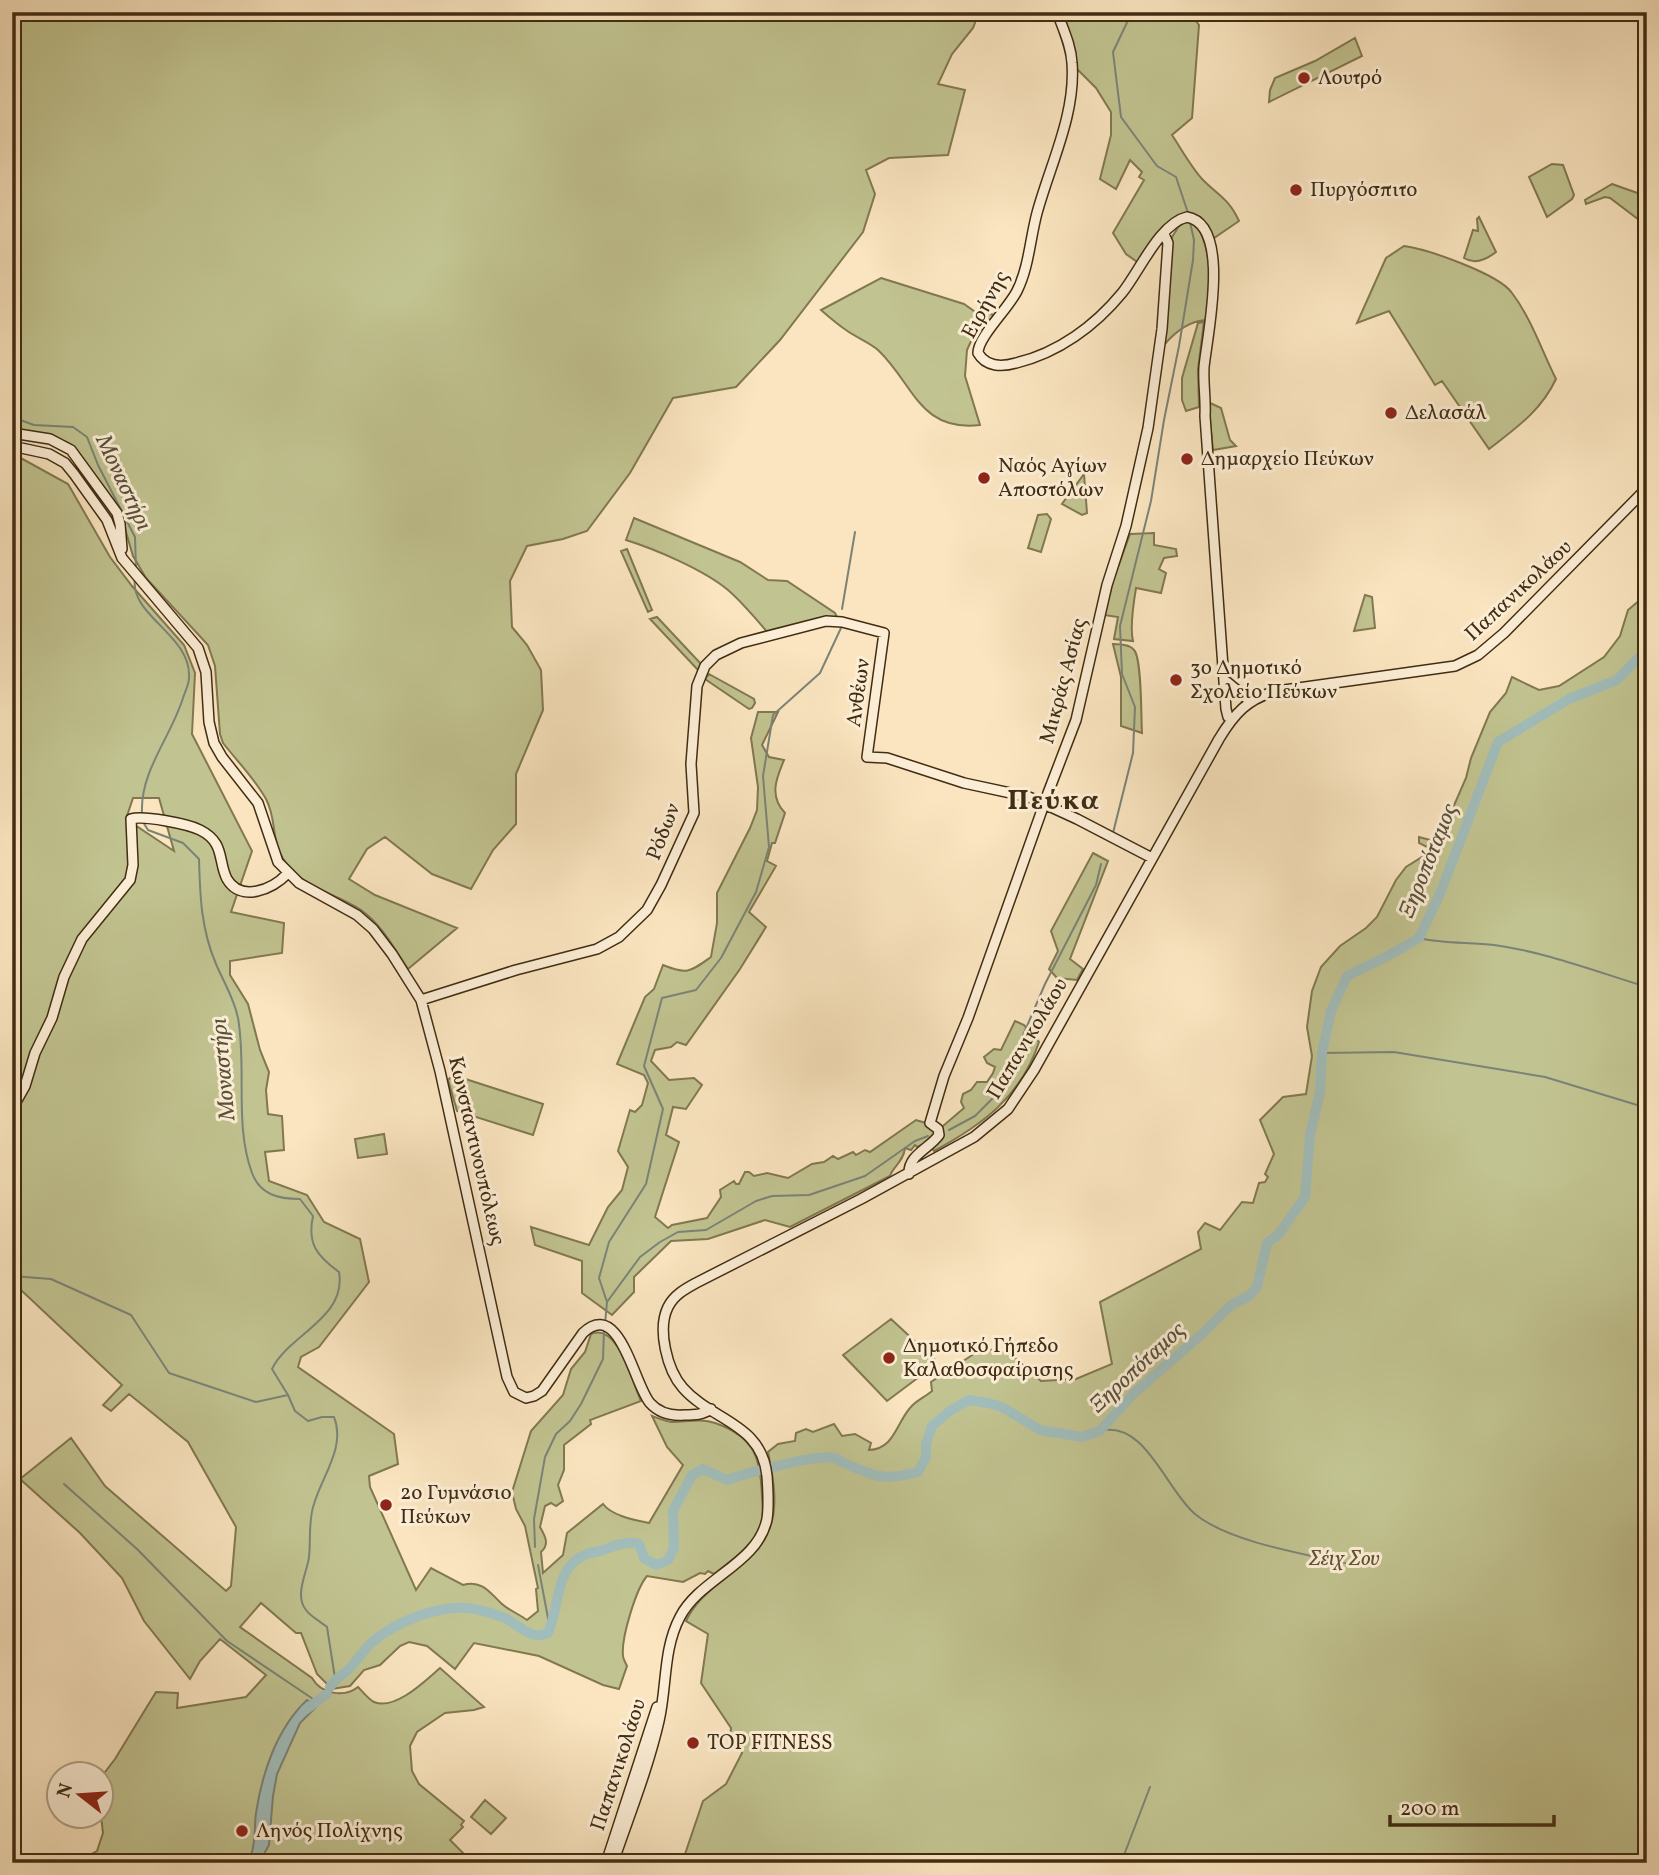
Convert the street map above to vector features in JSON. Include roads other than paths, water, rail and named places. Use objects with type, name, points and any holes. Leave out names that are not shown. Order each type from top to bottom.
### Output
[{"type":"street","name":"Ειρήνης","points":[[1057,12],[1072,60],[1068,113],[1038,209],[1021,283],[1007,308],[980,341],[978,349],[980,357],[991,364],[1012,365],[1050,352],[1082,332],[1120,295],[1164,234],[1179,220],[1190,218],[1202,225],[1208,236],[1213,272],[1212,311],[1204,372],[1205,410],[1225,707],[1228,717],[1232,718]]},
{"type":"street","name":"Μικράς Ασίας","points":[[916,1167],[920,1152],[939,1135],[938,1129],[930,1123],[944,1076],[1076,720],[1104,598],[1126,526],[1148,428],[1163,318],[1168,245],[1164,234]]},
{"type":"street","name":"Ειρήνης","points":[[1205,410],[1232,718]]},
{"type":"street","points":[[12,433],[50,439],[65,446],[76,456],[117,513],[122,548],[129,567]]},
{"type":"street","points":[[12,446],[49,454],[70,468],[107,520],[116,546],[129,567]]},
{"type":"street","name":"Παπανικολάου","points":[[614,1863],[657,1731],[671,1639],[684,1610],[702,1589],[744,1555],[761,1535],[767,1517],[767,1488],[760,1449],[750,1437],[683,1388],[670,1366],[664,1322],[667,1308],[673,1299],[696,1283],[979,1134],[1013,1104],[1232,718],[1251,701],[1281,690],[1426,672],[1469,661],[1489,647],[1512,625],[1647,488]]},
{"type":"street","name":"Κωνσταντινουπόλεως","points":[[129,567],[198,648],[206,672],[211,736],[217,750],[258,803],[273,854],[287,873],[369,924],[386,945],[421,1000],[440,1071],[507,1377],[514,1392],[527,1398],[539,1393],[583,1333],[591,1326],[605,1326],[620,1340],[644,1394],[654,1407],[662,1412],[678,1415],[705,1413],[710,1409]]},
{"type":"street","name":"Ρόδων","points":[[421,1000],[527,967],[602,948],[622,934],[647,910],[694,813],[691,764],[697,686],[705,666],[716,655],[741,643],[828,621],[842,622],[884,634]]},
{"type":"street","name":"Ανθέων","points":[[884,634],[867,757],[887,758],[969,784],[1003,790],[1044,803]]},
{"type":"street","points":[[1227,682],[1251,701]]},
{"type":"street","points":[[1044,803],[1152,858]]},
{"type":"street","points":[[12,1109],[25,1086],[35,1053],[50,1023],[60,986],[82,939],[130,880],[134,858],[131,819],[197,828],[209,835],[220,852],[226,878],[232,886],[241,890],[261,891],[272,886],[287,873]]},
{"type":"street","name":"Παπανικολάου","points":[[606,1863],[642,1758],[664,1678]]},
{"type":"water","points":[[307,1700],[317,1706],[300,1723],[277,1774],[269,1845],[259,1863],[238,1863],[251,1855],[253,1850],[256,1813],[272,1752],[287,1724]]},
{"type":"waterway","points":[[1132,12],[1113,52],[1121,117],[1157,166],[1176,177],[1188,213]]},
{"type":"waterway","points":[[1113,833],[1133,753],[1135,707],[1122,674],[1120,626],[1151,501],[1179,346],[1193,260],[1194,240],[1190,222]]},
{"type":"waterway","name":"Μοναστήρι","points":[[12,417],[34,425],[73,427],[87,437],[98,465],[135,537],[136,569]]},
{"type":"waterway","points":[[842,609],[855,532]]},
{"type":"waterway","name":"Μοναστήρι","points":[[135,578],[141,604],[181,650],[187,663],[189,678],[178,712],[151,768],[142,813]]},
{"type":"waterway","points":[[607,1302],[599,1278],[609,1242],[646,1184],[663,1109],[644,1066],[662,998],[696,990],[721,958],[756,892],[769,847],[763,776],[773,715],[820,673],[841,628]]},
{"type":"waterway","name":"Ξηροπόταμος","points":[[330,1687],[370,1644],[381,1636],[407,1621],[437,1611],[452,1608],[479,1610],[505,1618],[530,1634],[548,1633],[563,1577],[576,1560],[589,1553],[629,1543],[639,1544],[644,1558],[656,1565],[668,1560],[674,1548],[673,1511],[692,1475],[703,1469],[727,1480],[781,1465],[826,1457],[880,1476],[918,1472],[926,1457],[926,1444],[932,1426],[951,1410],[969,1400],[1002,1407],[1040,1430],[1082,1437],[1100,1431],[1132,1395],[1230,1306],[1250,1295],[1257,1287],[1267,1243],[1278,1235],[1305,1197],[1310,1135],[1320,1092],[1322,1053],[1331,1011],[1347,976],[1419,938],[1439,896],[1498,742],[1569,699],[1617,680],[1647,649]]},
{"type":"waterway","name":"Μοναστήρι","points":[[143,822],[148,830],[183,843],[199,859],[207,938],[238,1018],[243,1135],[255,1180],[271,1194],[300,1199],[313,1216],[311,1234],[316,1248],[339,1272],[339,1288],[326,1314],[290,1346],[272,1369],[295,1411],[308,1421],[334,1417],[337,1428],[332,1461],[312,1510],[309,1557],[301,1591],[306,1610],[327,1627],[335,1678]]},
{"type":"waterway","points":[[949,1130],[975,1116],[1005,1083],[1022,1053],[1021,1040],[1045,984],[1096,885],[1101,864]]},
{"type":"waterway","points":[[1419,938],[1513,948],[1552,957],[1647,987]]},
{"type":"waterway","points":[[1322,1053],[1394,1052],[1545,1077],[1647,1108]]},
{"type":"waterway","points":[[605,1324],[607,1302],[640,1257],[660,1242],[678,1232],[706,1230],[756,1201],[772,1196],[809,1195],[865,1176],[915,1141],[928,1136]]},
{"type":"waterway","points":[[12,1276],[51,1279],[131,1315],[169,1373],[256,1402],[288,1395]]},
{"type":"waterway","points":[[535,1547],[534,1519],[545,1457],[556,1434],[570,1421],[581,1404],[603,1359],[604,1330]]},
{"type":"waterway","points":[[1100,1431],[1116,1430],[1130,1436],[1142,1446],[1184,1503],[1210,1524],[1271,1547],[1354,1565]]},
{"type":"waterway","points":[[64,1484],[137,1549],[227,1641],[316,1701]]},
{"type":"waterway","points":[[538,1565],[548,1618],[548,1633]]},
{"type":"waterway","name":"Ξηροπόταμος","points":[[305,1710],[327,1694]]},
{"type":"waterway","points":[[1121,1863],[1150,1787]]},
{"type":"place","name":"Λουτρό","points":[[1304,78]]},
{"type":"place","name":"Πυργόσπιτο","points":[[1296,190]]},
{"type":"place","name":"Δελασάλ","points":[[1391,413]]},
{"type":"place","name":"Δημαρχείο Πεύκων","points":[[1187,459]]},
{"type":"place","name":"Ναός Αγίων Αποστόλων","points":[[984,478]]},
{"type":"place","name":"3ο Δημοτικό Σχολείο Πεύκων","points":[[1176,680]]},
{"type":"place","name":"Δημοτικό Γήπεδο Καλαθοσφαίρισης","points":[[889,1358]]},
{"type":"place","name":"2ο Γυμνάσιο Πεύκων","points":[[386,1505]]},
{"type":"place","name":"TOP FITNESS","points":[[693,1743]]},
{"type":"place","name":"Ληνός Πολίχνης","points":[[242,1831]]},
{"type":"district","name":"Πεύκα","points":[[1054,801]]},
{"type":"park label","name":"Σέιχ Σου","points":[[1344,1559]]}]
